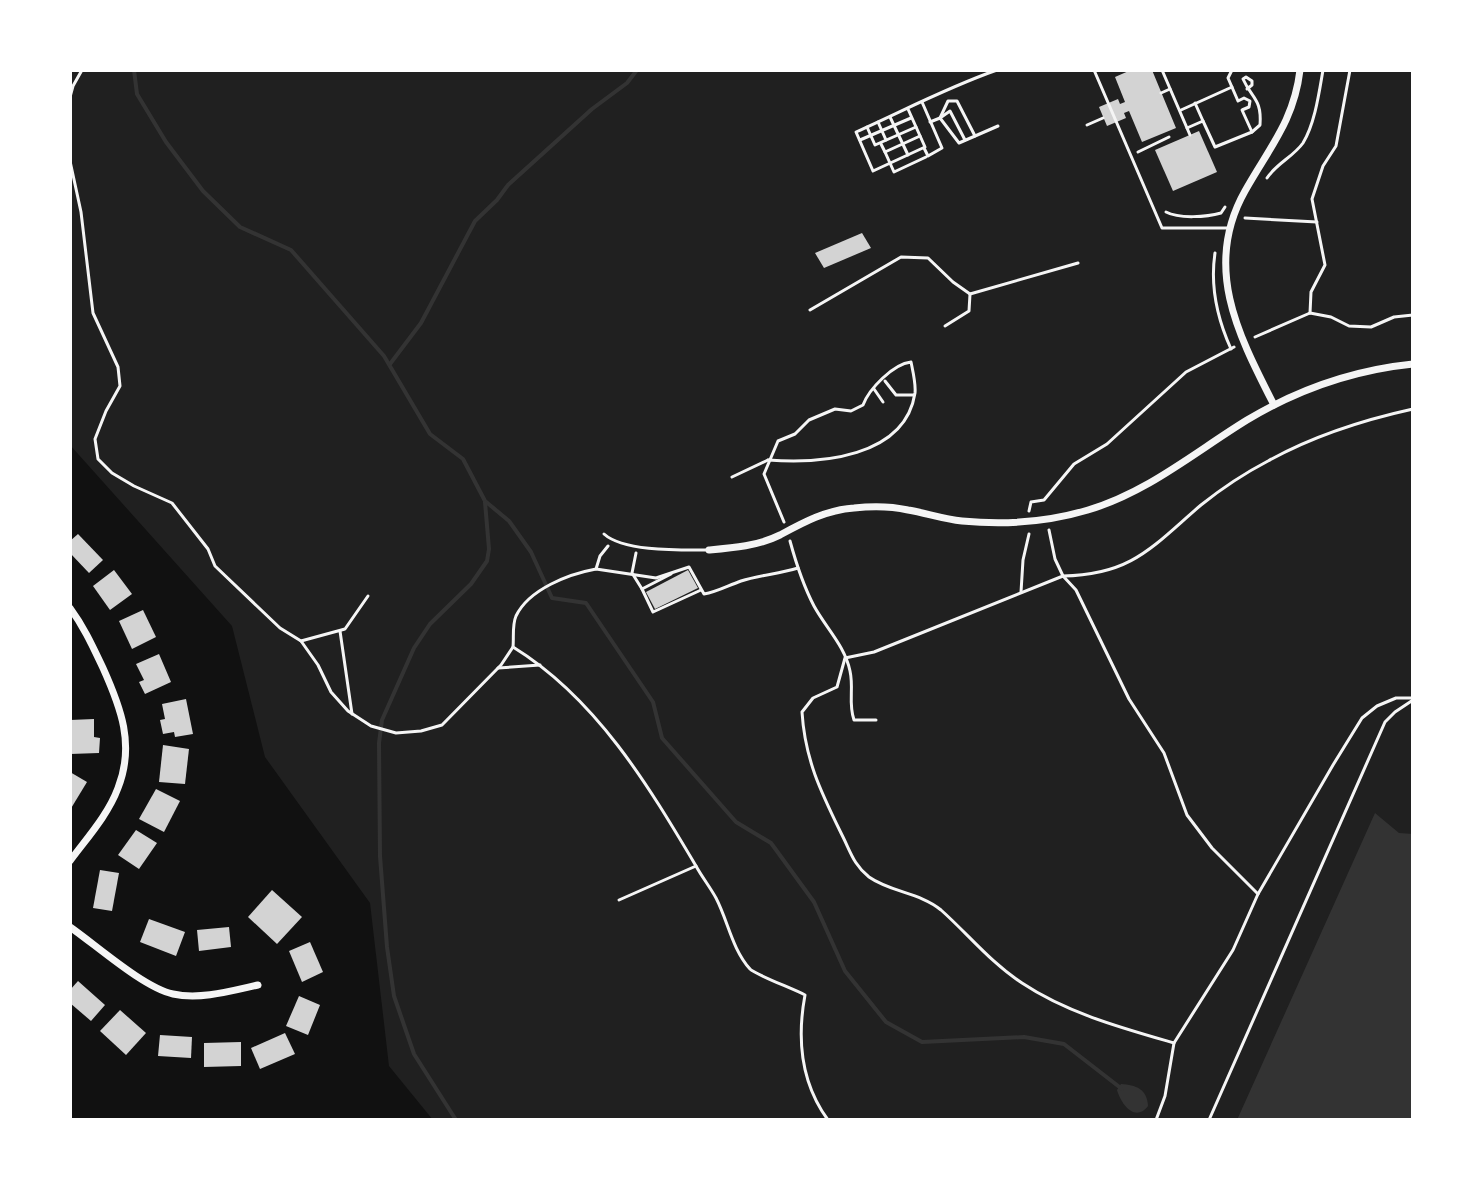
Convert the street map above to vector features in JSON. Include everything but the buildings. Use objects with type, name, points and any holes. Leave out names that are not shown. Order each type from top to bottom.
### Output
[{"type":"street","points":[[1274,405],[1243,343],[1231,310],[1225,270],[1229,228],[1244,192],[1281,135],[1297,97],[1300,70]]},
{"type":"street","points":[[709,550],[743,547],[780,535],[814,516],[849,508],[877,506],[963,521],[1030,521],[1088,510],[1117,500],[1158,478],[1274,405],[1343,378],[1413,364]]},
{"type":"street","points":[[70,608],[86,633],[114,692],[127,745],[117,790],[108,808],[70,861]]},
{"type":"street","points":[[70,927],[152,986],[171,994],[192,996],[258,985]]},
{"type":"lane","points":[[1094,70],[1162,228],[1229,228]]},
{"type":"lane","points":[[810,310],[901,257],[928,258],[970,294]]},
{"type":"lane","points":[[970,294],[1078,263]]},
{"type":"lane","points":[[945,326],[969,311],[970,294]]},
{"type":"lane","points":[[604,534],[612,541],[638,546],[709,550]]},
{"type":"path","points":[[70,97],[82,70]]},
{"type":"path","points":[[924,148],[873,171],[856,132],[952,85],[997,70]]},
{"type":"path","points":[[1162,70],[1190,135]]},
{"type":"path","points":[[1232,70],[1228,78],[1252,132]]},
{"type":"path","points":[[1265,180],[1276,165],[1291,156],[1304,142],[1323,70]]},
{"type":"path","points":[[1310,313],[1311,292],[1325,265],[1312,199],[1323,166],[1336,146],[1350,70]]},
{"type":"path","points":[[1180,110],[1232,87]]},
{"type":"path","points":[[1161,93],[1170,89]]},
{"type":"path","points":[[1195,103],[1215,147],[1252,132],[1260,125],[1258,100],[1247,89]]},
{"type":"path","points":[[1238,101],[1244,98],[1250,101],[1249,107],[1242,110]]},
{"type":"path","points":[[940,118],[948,101],[953,100],[975,136]]},
{"type":"path","points":[[881,142],[894,172],[942,148],[922,102]]},
{"type":"path","points":[[908,109],[928,156]]},
{"type":"path","points":[[930,122],[953,117],[962,111]]},
{"type":"path","points":[[947,126],[962,111]]},
{"type":"path","points":[[895,114],[904,132]]},
{"type":"path","points":[[890,117],[908,155]]},
{"type":"path","points":[[953,117],[965,140]]},
{"type":"path","points":[[860,140],[912,118]]},
{"type":"path","points":[[940,118],[959,143],[998,126]]},
{"type":"path","points":[[1087,125],[1103,118]]},
{"type":"path","points":[[1187,128],[1203,121]]},
{"type":"path","points":[[878,122],[886,140]]},
{"type":"path","points":[[960,130],[970,125]]},
{"type":"path","points":[[867,127],[875,145]]},
{"type":"path","points":[[864,150],[916,127]]},
{"type":"path","points":[[885,152],[920,136]]},
{"type":"path","points":[[1138,152],[1169,137]]},
{"type":"path","points":[[70,161],[81,212],[93,313],[118,367],[120,386],[95,439],[98,459],[112,473],[172,503],[208,549],[215,566],[280,628],[301,641],[318,665],[331,692],[352,714],[371,726],[396,733],[442,725],[498,668],[513,647],[514,619],[524,603],[580,572],[596,569],[656,578],[689,567],[704,594],[717,592],[743,580],[774,576],[798,568]]},
{"type":"path","points":[[1160,203],[1165,212],[1172,215],[1214,215],[1221,213],[1225,207]]},
{"type":"path","points":[[1249,207],[1241,220],[1317,222]]},
{"type":"path","points":[[1030,521],[1031,502],[1044,500],[1074,464],[1107,444],[1186,372],[1310,313],[1331,317],[1349,326],[1371,327],[1394,317],[1413,315]]},
{"type":"path","points":[[732,477],[768,460],[802,462],[829,459],[883,442],[904,419],[914,395],[911,362],[899,366],[867,394],[863,405],[851,411],[835,409],[809,420],[795,434],[778,441],[768,460],[764,474],[815,608],[834,633],[850,671],[852,690],[849,706],[854,720],[876,720]]},
{"type":"path","points":[[884,380],[896,395],[914,395]]},
{"type":"path","points":[[874,389],[883,402]]},
{"type":"path","points":[[845,658],[874,652],[1063,576],[1091,575],[1145,554],[1202,505],[1268,460],[1334,431],[1413,409]]},
{"type":"path","points":[[1021,592],[1029,534],[1050,530],[1055,559],[1063,576],[1076,590],[1129,699],[1164,753],[1187,815],[1212,848],[1258,894]]},
{"type":"path","points":[[596,569],[600,556],[612,541]]},
{"type":"path","points":[[638,546],[632,573],[653,612],[701,590]]},
{"type":"path","points":[[642,589],[684,567]]},
{"type":"path","points":[[301,641],[345,629],[368,596]]},
{"type":"path","points":[[340,631],[352,714]]},
{"type":"path","points":[[513,647],[540,665],[578,700],[620,748],[675,827],[715,896],[732,940],[752,971],[805,995],[799,1025],[803,1060],[818,1107],[828,1120]]},
{"type":"path","points":[[845,658],[837,687],[813,698],[802,712],[804,737],[815,778],[853,862],[872,879],[939,908],[963,934],[1020,983],[1094,1018],[1174,1043]]},
{"type":"path","points":[[498,668],[540,665]]},
{"type":"path","points":[[1156,1120],[1165,1096],[1174,1043],[1233,950],[1258,894],[1362,718],[1377,706],[1396,698],[1413,699]]},
{"type":"path","points":[[1209,1120],[1385,722],[1413,699]]},
{"type":"path","points":[[619,900],[696,866]]},
{"type":"shaded area","points":[[70,70],[1413,70],[1413,1120],[433,1120],[389,1066],[370,903],[265,757],[232,626],[70,445]]},
{"type":"shaded area","points":[[1375,813],[1399,833],[1413,834],[1413,1120],[1237,1120]]},
{"type":"shaded area","points":[[1121,1084],[1140,1089],[1148,1106],[1143,1111],[1129,1110],[1117,1090]]},
{"type":"waterway","points":[[134,70],[137,94],[166,142],[203,191],[240,227],[291,250],[384,356],[430,434],[463,459],[485,501],[509,521],[531,552],[552,598],[586,603],[653,702],[662,738],[736,822],[771,843],[814,902],[845,971],[886,1022],[922,1042],[1024,1037],[1064,1044],[1122,1089]]},
{"type":"waterway","points":[[390,364],[421,323],[475,221],[508,185],[592,109],[627,83],[637,70]]},
{"type":"waterway","points":[[456,1120],[414,1054],[394,996],[380,856],[379,743],[382,720],[414,648],[430,624],[471,584],[487,561],[489,549],[485,502]]}]
